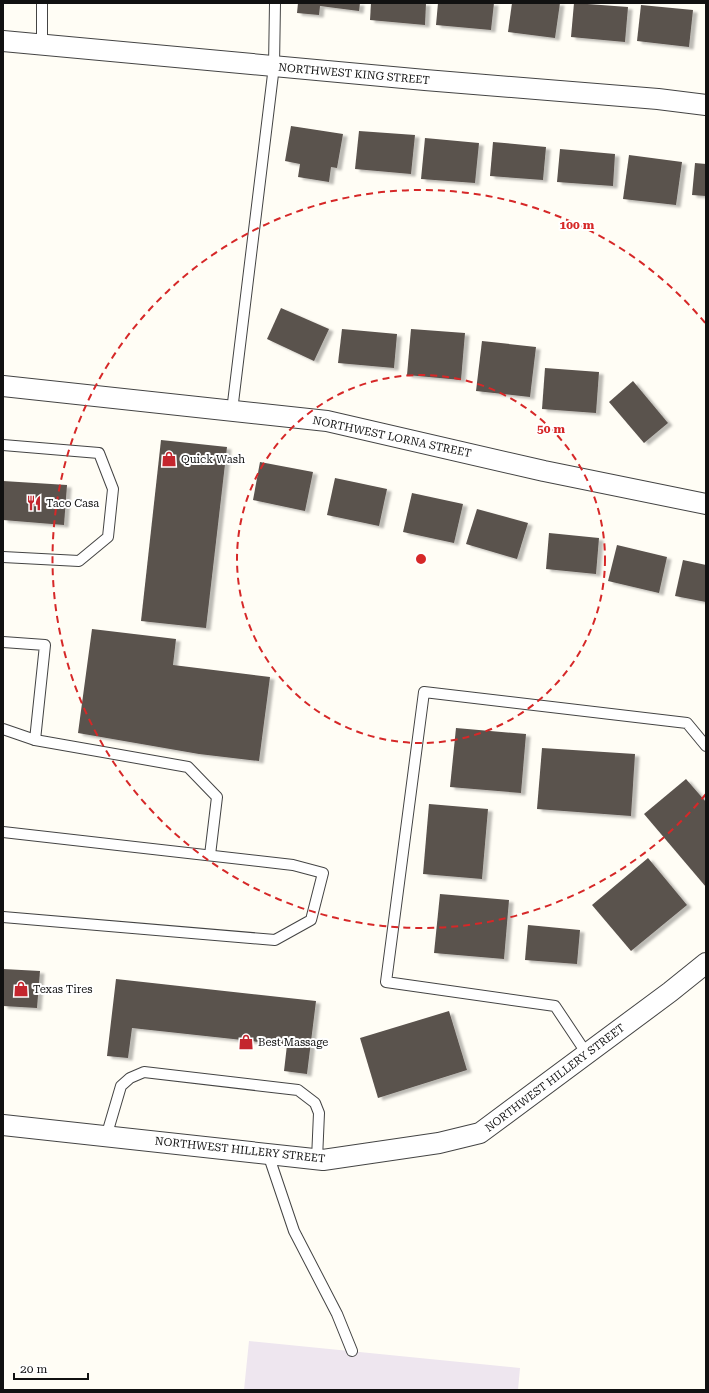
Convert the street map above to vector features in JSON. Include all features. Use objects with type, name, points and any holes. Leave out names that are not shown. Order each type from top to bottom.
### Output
[{"type":"street","name":"NORTHWEST KING STREET","points":[[3,41],[425,80],[658,99],[706,105]]},
{"type":"street","name":"NORTHWEST LORNA STREET","points":[[3,386],[326,421],[544,471],[706,504]]},
{"type":"street","name":"NORTHWEST HILLERY STREET","points":[[3,1126],[323,1160],[439,1143],[480,1133],[670,992],[706,963]]},
{"type":"lane","points":[[42,3],[42,44]]},
{"type":"lane","points":[[232,411],[274,66],[274,3]]},
{"type":"lane","points":[[3,445],[99,453],[113,489],[108,537],[80,561],[3,557]]},
{"type":"lane","points":[[3,642],[45,645],[35,740]]},
{"type":"lane","points":[[587,1054],[555,1006],[386,982],[424,692],[687,723],[706,746]]},
{"type":"lane","points":[[3,729],[35,740],[188,767],[217,797],[210,855]]},
{"type":"lane","points":[[3,832],[293,865],[323,873],[311,920],[275,940],[3,917]]},
{"type":"lane","points":[[106,1137],[121,1086],[130,1078],[144,1072],[298,1090],[315,1103],[319,1113],[317,1159]]},
{"type":"lane","points":[[268,1154],[294,1231],[337,1314],[352,1351]]},
{"type":"shaded area","points":[[249,1341],[520,1368],[518,1390],[244,1390]]},
{"type":"building","points":[[298,3],[360,3],[359,11],[320,6],[319,15],[297,13]]},
{"type":"building","points":[[371,3],[426,3],[425,25],[370,20]]},
{"type":"building","points":[[438,3],[494,3],[491,30],[436,25]]},
{"type":"building","points":[[512,3],[560,3],[555,38],[508,32]]},
{"type":"building","points":[[574,3],[628,7],[625,42],[571,37]]},
{"type":"building","points":[[641,5],[693,10],[689,47],[637,41]]},
{"type":"building","points":[[291,126],[343,134],[337,168],[331,167],[329,182],[298,177],[300,164],[285,161]]},
{"type":"building","points":[[359,131],[415,135],[411,174],[355,169]]},
{"type":"building","points":[[425,138],[479,143],[475,183],[421,179]]},
{"type":"building","points":[[493,142],[546,147],[543,180],[490,176]]},
{"type":"building","points":[[560,149],[615,154],[613,186],[557,182]]},
{"type":"building","points":[[629,155],[682,162],[676,205],[623,199]]},
{"type":"building","points":[[695,163],[706,164],[706,196],[692,195]]},
{"type":"building","points":[[281,308],[329,329],[314,361],[267,339]]},
{"type":"building","points":[[342,329],[397,334],[394,368],[338,363]]},
{"type":"building","points":[[411,329],[465,333],[461,380],[407,375]]},
{"type":"building","points":[[482,341],[536,347],[530,397],[476,391]]},
{"type":"building","points":[[545,368],[599,372],[596,413],[542,409]]},
{"type":"building","points":[[633,381],[668,423],[644,443],[609,402]]},
{"type":"building","points":[[161,440],[227,447],[206,628],[141,621]]},
{"type":"building","points":[[260,462],[313,472],[305,511],[253,500]]},
{"type":"building","points":[[335,478],[387,489],[379,526],[327,515]]},
{"type":"building","name":"Taco Casa","points":[[3,481],[67,485],[64,525],[3,520]]},
{"type":"building","points":[[412,493],[463,504],[454,543],[403,532]]},
{"type":"building","points":[[477,509],[528,523],[517,559],[466,544]]},
{"type":"building","points":[[549,533],[599,538],[596,574],[546,569]]},
{"type":"building","points":[[617,545],[667,557],[659,593],[608,581]]},
{"type":"building","points":[[683,560],[706,565],[706,602],[675,596]]},
{"type":"building","points":[[92,629],[176,639],[173,665],[270,677],[259,761],[199,754],[78,733]]},
{"type":"building","points":[[456,728],[526,734],[521,793],[450,787]]},
{"type":"building","points":[[542,748],[635,754],[631,816],[537,809]]},
{"type":"building","points":[[686,779],[706,802],[706,887],[644,814]]},
{"type":"building","points":[[429,804],[488,809],[482,879],[423,874]]},
{"type":"building","points":[[648,858],[687,905],[631,951],[592,905]]},
{"type":"building","points":[[440,894],[509,900],[504,959],[434,953]]},
{"type":"building","points":[[528,925],[580,930],[577,964],[525,960]]},
{"type":"building","name":"Texas Tires","points":[[3,969],[40,971],[37,1008],[3,1006]]},
{"type":"building","points":[[116,979],[316,1001],[307,1074],[284,1071],[287,1045],[132,1028],[128,1058],[107,1056]]},
{"type":"building","points":[[449,1011],[467,1070],[378,1098],[360,1038]]},
{"type":"place","name":"Quick Wash","points":[[169,459]]},
{"type":"place","name":"Taco Casa","points":[[34,503]]},
{"type":"place","name":"Texas Tires","points":[[21,989]]},
{"type":"place","name":"Best Massage","points":[[246,1042]]}]
